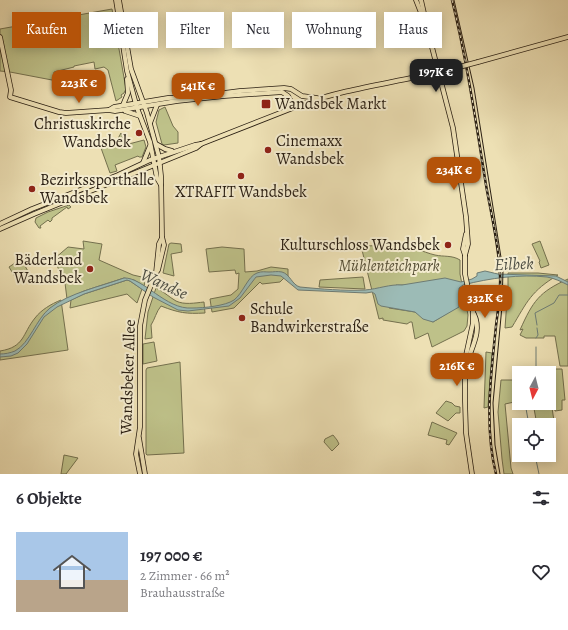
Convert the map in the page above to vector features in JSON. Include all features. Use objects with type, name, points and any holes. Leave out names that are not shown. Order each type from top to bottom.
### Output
[{"type":"main road","points":[[118,0],[120,12]]},
{"type":"main road","points":[[416,0],[421,12]]},
{"type":"main road","points":[[421,0],[424,12]]},
{"type":"main road","points":[[0,37],[11,90],[10,97],[64,113],[114,111],[157,104],[284,92],[294,107]]},
{"type":"main road","points":[[419,77],[425,73],[463,66],[568,37]]},
{"type":"main road","points":[[123,105],[128,93],[124,48]]},
{"type":"main road","points":[[127,48],[131,69],[156,144],[156,158]]},
{"type":"main road","points":[[432,48],[453,128],[465,212],[466,233],[464,250],[466,278],[473,312],[477,322],[477,338],[469,354],[466,366]]},
{"type":"main road","points":[[0,229],[143,163],[201,144],[294,107],[320,98],[419,77],[448,73],[463,66]]},
{"type":"main road","points":[[127,71],[137,108],[156,158]]},
{"type":"main road","points":[[109,110],[114,107],[142,101],[250,90],[289,89],[302,96],[320,98]]},
{"type":"main road","points":[[250,90],[254,94]]},
{"type":"main road","points":[[245,95],[250,90]]},
{"type":"main road","points":[[150,123],[154,108],[157,104]]},
{"type":"main road","points":[[123,110],[140,116]]},
{"type":"main road","points":[[156,144],[174,152]]},
{"type":"main road","points":[[0,224],[32,209],[196,148],[201,144]]},
{"type":"main road","points":[[143,163],[151,146]]},
{"type":"main road","name":"Wandsbeker Allee","points":[[140,474],[136,452],[139,437],[140,326],[142,309],[158,270],[164,248],[162,237],[161,185],[156,158]]},
{"type":"main road","points":[[472,474],[466,433],[465,401],[466,354],[473,329],[473,312]]},
{"type":"main road","points":[[139,437],[145,474]]},
{"type":"green space","points":[[112,9],[113,12],[95,12]]},
{"type":"green space","points":[[89,13],[89,48],[119,48],[126,89],[121,95],[122,97],[116,101],[108,70],[104,67],[95,69],[94,62],[54,72],[54,80],[0,71],[0,29],[12,27],[12,48],[81,48],[81,15]]},
{"type":"green space","points":[[165,107],[173,126],[178,132],[178,143],[162,144],[156,122],[159,110]]},
{"type":"green space","points":[[121,133],[125,145],[144,140],[146,147],[142,157],[138,156],[115,165],[117,171],[110,173],[101,148],[115,144]]},
{"type":"green space","points":[[69,205],[71,207],[68,209],[67,207],[52,218],[50,222],[48,220],[40,226],[41,228],[39,228],[35,222],[36,218],[48,212]]},
{"type":"green space","name":"Bäderland Wandsbek","points":[[83,241],[102,244],[99,260],[133,275],[146,278],[144,286],[134,280],[124,278],[84,291],[67,299],[65,283],[54,259],[68,247],[84,249]]},
{"type":"green space","points":[[540,241],[549,265],[541,268],[540,261],[532,244]]},
{"type":"green space","points":[[169,244],[181,244],[182,252],[171,254],[174,276],[163,273]]},
{"type":"green space","name":"Mühlenteichpark","points":[[402,245],[435,255],[457,258],[460,260],[460,274],[468,315],[467,326],[464,331],[432,347],[428,333],[415,339],[412,322],[407,324],[383,320],[383,318],[379,319],[362,250],[365,246]],"holes":[[[396,285],[460,286],[459,306],[433,322],[415,312],[389,308]]]},
{"type":"green space","points":[[222,247],[244,249],[245,272],[257,271],[271,267],[288,269],[288,277],[285,277],[280,282],[262,284],[260,282],[234,308],[212,312],[210,299],[231,295],[238,289],[239,273],[236,274],[235,270],[209,272],[206,249]]},
{"type":"green space","points":[[21,259],[29,273],[17,280],[9,267]]},
{"type":"green space","points":[[508,273],[558,275],[542,286],[530,298],[512,327],[505,328],[508,286]]},
{"type":"green space","points":[[363,277],[365,289],[319,287],[320,280]]},
{"type":"green space","points":[[568,279],[568,366],[560,366],[555,336],[544,336],[544,338],[526,338],[520,335],[523,329],[520,330],[538,298],[550,288]]},
{"type":"green space","points":[[127,280],[142,289],[137,303],[127,294],[70,308],[71,300],[84,294]]},
{"type":"green space","points":[[156,288],[182,303],[204,302],[205,313],[183,312],[161,306],[151,325],[152,338],[145,339],[148,312]]},
{"type":"green space","points":[[61,300],[68,350],[0,360],[0,351],[8,349],[19,343],[37,315]]},
{"type":"green space","points":[[154,342],[157,361],[143,364],[143,344]]},
{"type":"green space","points":[[486,352],[492,353],[488,407],[484,408]]},
{"type":"green space","points":[[180,362],[184,453],[147,455],[146,370],[147,368]]},
{"type":"green space","points":[[556,369],[562,369],[565,400],[562,400],[562,410],[555,411]]},
{"type":"green space","points":[[501,380],[512,380],[512,402],[505,404],[511,468],[513,474],[504,474],[498,412]]},
{"type":"green space","points":[[446,401],[460,407],[460,413],[456,413],[448,421],[436,413]]},
{"type":"green space","points":[[534,410],[552,410],[554,418],[536,418]]},
{"type":"green space","points":[[432,422],[457,433],[449,445],[446,444],[447,440],[428,435]]},
{"type":"green space","points":[[333,435],[339,444],[332,451],[324,442],[325,439]]},
{"type":"green space","points":[[64,455],[78,458],[66,474],[61,474]]},
{"type":"water","points":[[485,271],[498,274],[556,276],[568,282],[568,285],[550,278],[537,276],[516,276],[484,280],[463,285],[459,288],[459,307],[433,322],[423,319],[415,312],[381,306],[378,304],[375,294],[372,292],[298,290],[281,276],[271,275],[256,277],[240,298],[229,306],[188,311],[178,310],[153,297],[127,280],[84,294],[57,307],[44,317],[27,344],[18,353],[11,356],[0,357],[0,354],[13,352],[20,347],[50,308],[66,298],[124,278],[131,279],[139,283],[173,304],[182,307],[202,308],[225,304],[234,300],[254,275],[262,272],[285,273],[297,286],[300,287],[332,290],[357,290],[445,278],[461,282],[472,279],[477,276],[477,273]]},
{"type":"waterway","points":[[537,325],[535,313],[554,303],[559,295],[568,295]]},
{"type":"waterway","points":[[536,338],[538,335],[537,328]]},
{"type":"waterway","points":[[536,347],[536,366]]},
{"type":"waterway","points":[[526,410],[528,418]]},
{"type":"waterway","points":[[536,462],[539,474]]},
{"type":"tram line","points":[[454,0],[474,88],[503,270],[502,306],[493,403],[495,445],[500,474]]},
{"type":"railway","points":[[452,0],[471,92],[499,264],[500,294],[492,363],[489,419],[492,456],[496,474]]},
{"type":"place","name":"Wandsbek Markt","points":[[266,104]]},
{"type":"place","name":"Christuskirche Wandsbek","points":[[139,133]]},
{"type":"place","name":"Cinemaxx Wandsbek","points":[[268,150]]},
{"type":"place","name":"XTRAFIT Wandsbek","points":[[241,176]]},
{"type":"place","name":"Bezirkssporthalle Wandsbek","points":[[32,189]]},
{"type":"place","name":"Kulturschloss Wandsbek","points":[[448,245]]},
{"type":"place","name":"Bäderland Wandsbek","points":[[90,269]]},
{"type":"place","name":"Schule Bandwirkerstraße","points":[[242,318]]},
{"type":"water label","name":"Eilbek","points":[[514,264]]},
{"type":"water label","name":"Wandse","points":[[164,284]]}]
